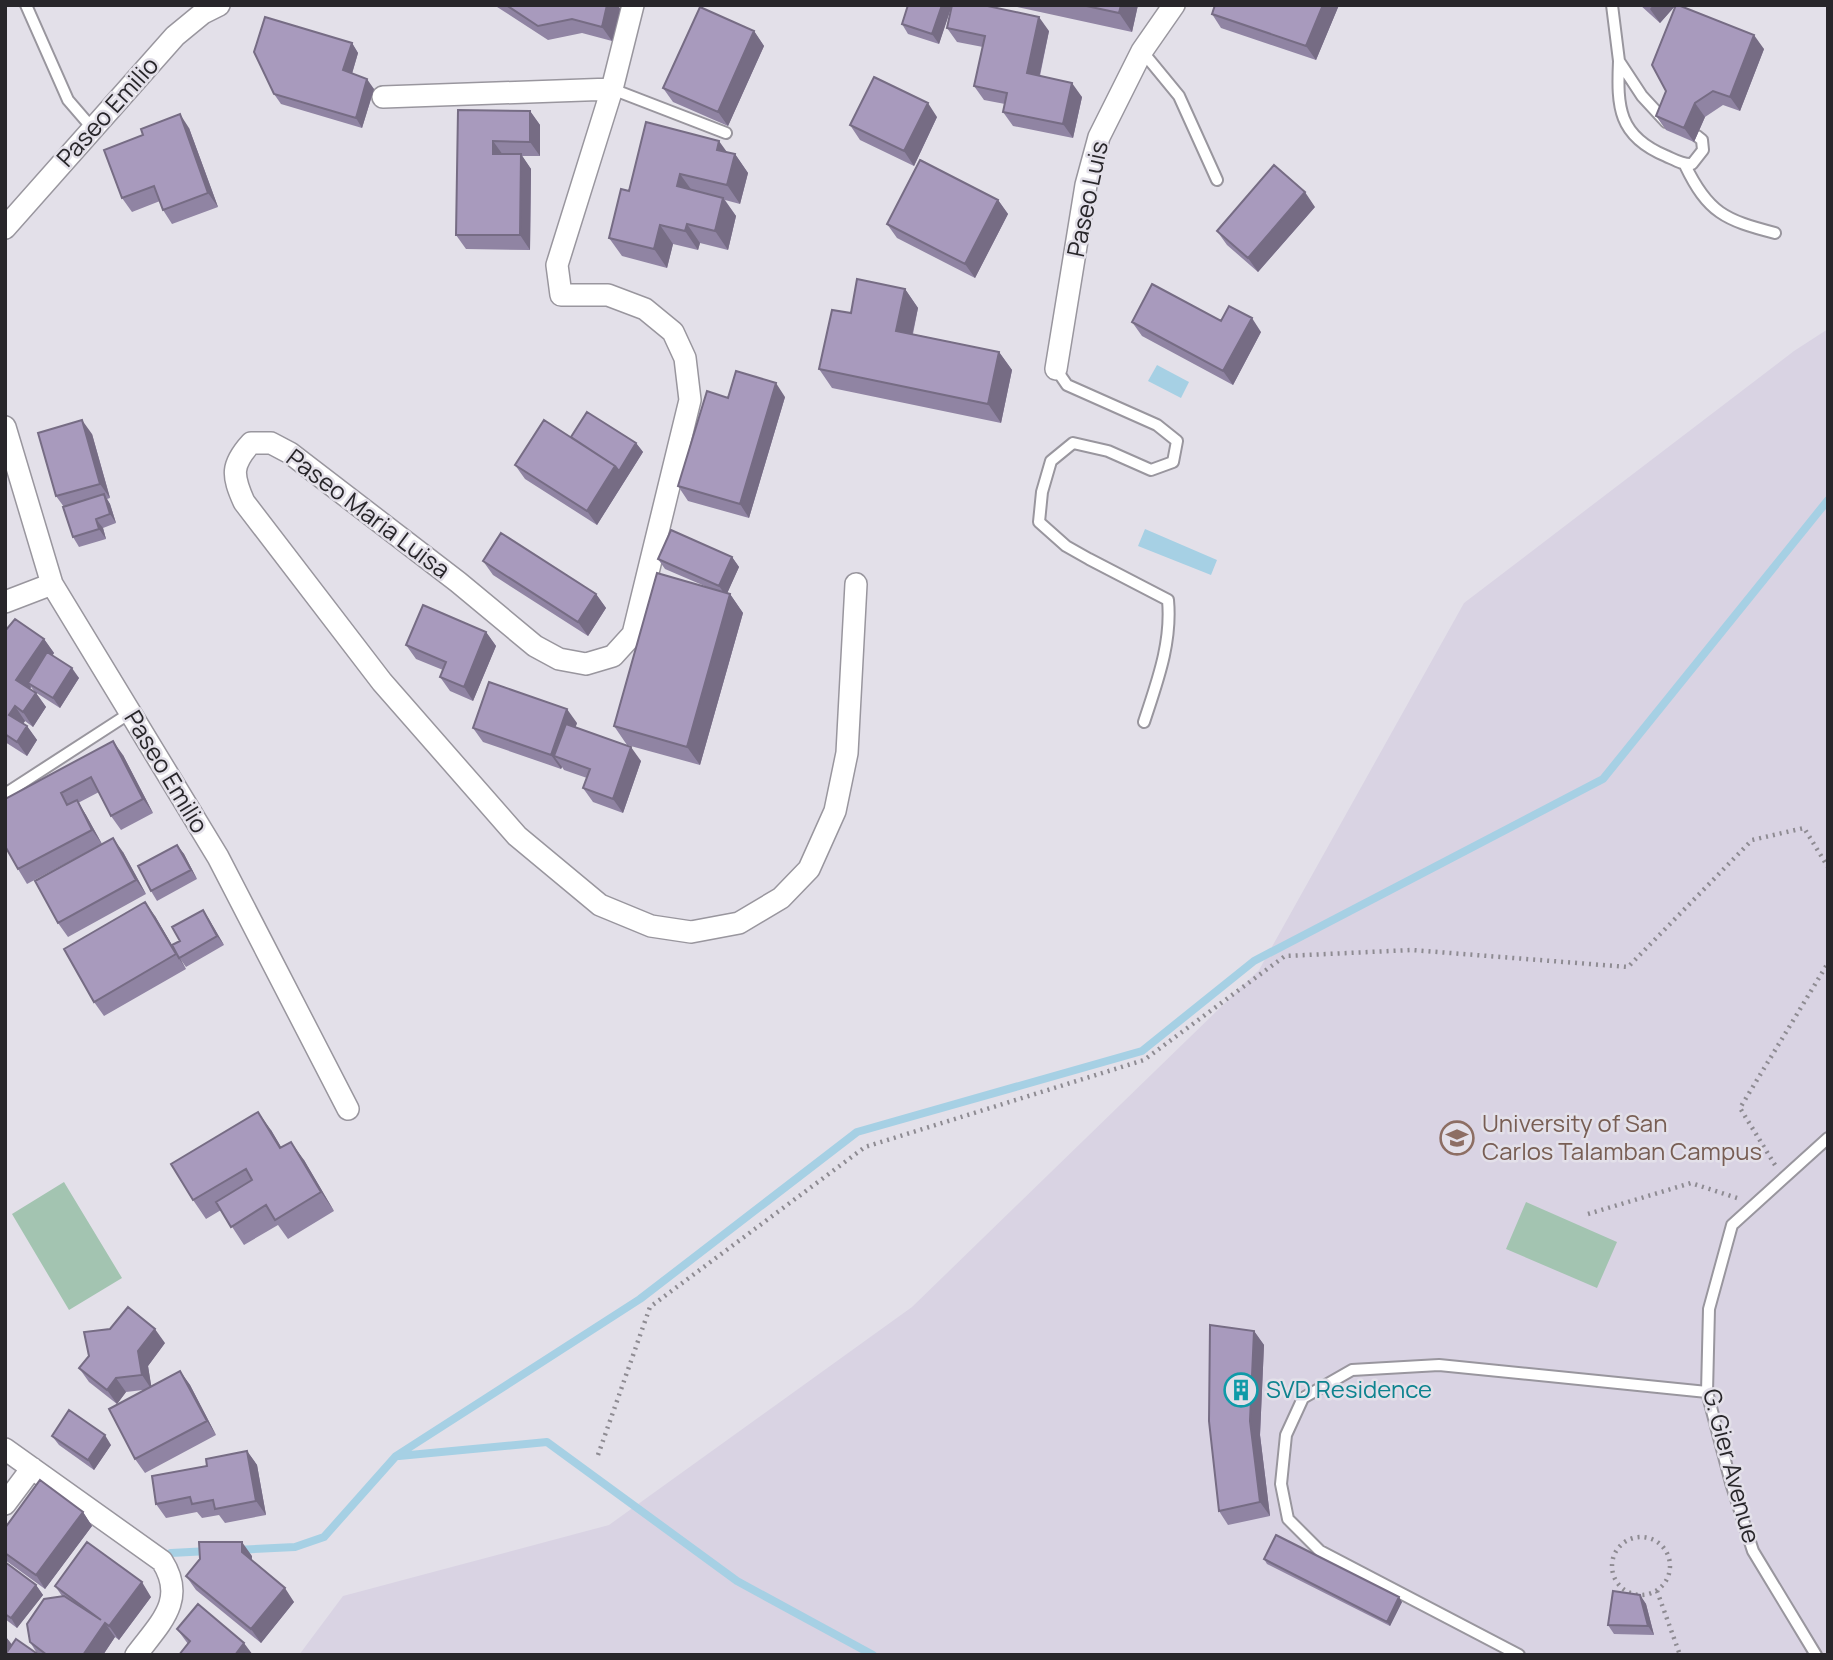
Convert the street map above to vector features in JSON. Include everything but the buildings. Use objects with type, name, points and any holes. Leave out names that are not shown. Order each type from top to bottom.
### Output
[{"type":"street","name":"Paseo Maria Luisa","points":[[633,5],[612,89],[557,265],[561,295],[608,295],[645,309],[673,332],[685,358],[690,400],[633,634],[613,656],[586,664],[559,659],[535,646],[458,582],[290,453],[271,443],[251,443],[236,459],[235,481],[244,502],[382,682],[517,836],[600,905],[651,926],[691,932],[739,923],[781,898],[809,869],[835,811],[847,753],[856,584]]},
{"type":"street","name":"Paseo Luis","points":[[1056,369],[1086,185],[1099,137],[1142,51],[1174,5]]},
{"type":"street","name":"Paseo Emilio","points":[[5,228],[175,36],[207,8]]},
{"type":"street","points":[[383,97],[612,89]]},
{"type":"street","name":"Paseo Emilio","points":[[5,427],[52,584],[218,857],[348,1109]]},
{"type":"street","points":[[5,602],[52,584]]},
{"type":"street","points":[[5,1449],[162,1561],[172,1577],[174,1596],[161,1622],[136,1655]]},
{"type":"street","points":[[5,1504],[32,1468]]},
{"type":"lane","points":[[26,5],[68,100],[93,128]]},
{"type":"lane","points":[[1612,5],[1619,61],[1617,100],[1629,131],[1659,153],[1685,164],[1692,164],[1703,150],[1702,140],[1697,135]]},
{"type":"lane","points":[[1142,51],[1178,96],[1217,180]]},
{"type":"lane","points":[[1619,61],[1642,96],[1668,123]]},
{"type":"lane","points":[[612,89],[726,133]]},
{"type":"lane","points":[[1685,164],[1696,186],[1712,206],[1734,222],[1775,233]]},
{"type":"lane","points":[[1056,369],[1067,385],[1157,425],[1177,441],[1173,463],[1150,470],[1108,451],[1073,443],[1051,461],[1042,492],[1040,522],[1066,546],[1168,600],[1170,620],[1162,664],[1144,722]]},
{"type":"lane","points":[[5,794],[130,713]]},
{"type":"lane","name":"G. Gier Avenue","points":[[1816,1655],[1753,1551],[1707,1392],[1709,1309],[1732,1225],[1828,1138]]},
{"type":"lane","points":[[1519,1655],[1320,1551],[1288,1519],[1281,1484],[1286,1435],[1303,1398],[1352,1370],[1439,1366],[1707,1392]]},
{"type":"path","points":[[598,1455],[650,1307],[865,1147],[1144,1060],[1285,956],[1412,950],[1628,967],[1752,840],[1804,828],[1828,867]]},
{"type":"path","points":[[1782,1178],[1740,1108],[1828,963]]},
{"type":"path","points":[[1588,1214],[1691,1183],[1754,1204]]},
{"type":"path","points":[[1634,1538],[1654,1540],[1668,1555],[1670,1575],[1657,1591],[1638,1596],[1628,1593],[1614,1578],[1613,1558],[1625,1542],[1634,1538]]},
{"type":"path","points":[[1657,1591],[1681,1655]]},
{"type":"shaded area","name":"University of San Carlos Talamban Campus","points":[[1828,329],[1828,1655],[299,1655],[343,1596],[609,1525],[912,1307],[1259,970],[1464,603],[1794,351]]},
{"type":"green space","points":[[64,1182],[122,1278],[69,1310],[12,1214]]},
{"type":"green space","points":[[1526,1202],[1617,1242],[1597,1288],[1506,1249]]},
{"type":"water","points":[[1157,365],[1189,382],[1181,398],[1148,381]]},
{"type":"water","points":[[1145,529],[1217,560],[1211,575],[1138,546]]},
{"type":"waterway","points":[[236,1550],[295,1547],[324,1537],[396,1456],[640,1299],[857,1132],[1142,1051],[1254,961],[1603,779],[1828,500]]},
{"type":"waterway","points":[[399,1456],[547,1442],[737,1581],[873,1655]]},
{"type":"waterway","points":[[171,1553],[209,1551]]},
{"type":"place","name":"University of San Carlos Talamban Campus","points":[[1457,1138]]},
{"type":"place","name":"SVD Residence","points":[[1241,1390]]}]
